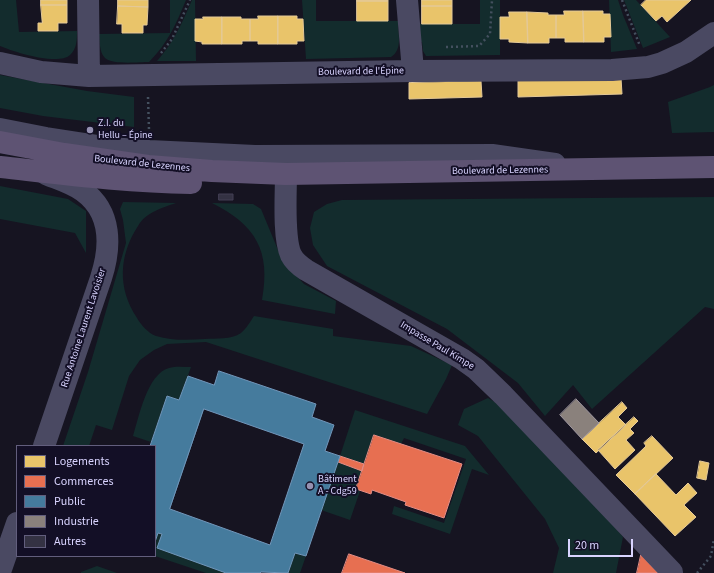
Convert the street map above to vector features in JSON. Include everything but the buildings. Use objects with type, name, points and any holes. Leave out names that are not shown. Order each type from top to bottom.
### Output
[{"type":"main road","name":"Boulevard de Lezennes","points":[[0,142],[64,154],[148,166],[212,171],[286,174],[714,167]]},
{"type":"main road","name":"Boulevard de Lezennes","points":[[0,167],[130,181],[163,182],[232,182],[286,174]]},
{"type":"street","points":[[88,0],[89,76]]},
{"type":"street","points":[[408,0],[413,71]]},
{"type":"street","name":"Boulevard de l'Épine","points":[[0,63],[41,72],[89,76],[413,71],[612,70],[648,67],[675,58],[696,46],[714,33]]},
{"type":"street","points":[[0,129],[111,148],[149,151],[255,156],[492,155],[526,159],[588,170]]},
{"type":"street","name":"Rue Antoine Laurent Lavoisier","points":[[39,172],[82,190],[93,200],[102,212],[107,228],[105,263],[101,278],[44,445]]},
{"type":"street","name":"Impasse Paul Kimpe","points":[[286,174],[287,236],[291,255],[295,260],[306,270],[445,349],[476,369],[504,395],[672,572]]},
{"type":"street","points":[[0,572],[16,526]]},
{"type":"path","points":[[147,76],[154,62],[172,39],[188,0]]},
{"type":"path","points":[[412,47],[479,46],[490,34],[492,0]]},
{"type":"path","points":[[622,0],[648,67]]},
{"type":"path","points":[[696,573],[711,556],[714,540]]},
{"type":"green space","points":[[0,0],[16,0],[19,32],[77,31],[76,44],[72,53],[64,58],[46,59],[0,46]]},
{"type":"green space","points":[[170,0],[186,0],[175,25],[161,48],[149,62],[113,62],[103,56],[99,34],[170,33]]},
{"type":"green space","points":[[192,0],[195,0],[196,61],[157,61],[173,39]]},
{"type":"green space","points":[[302,0],[316,0],[316,21],[398,21],[399,41],[395,54],[391,57],[306,59]]},
{"type":"green space","points":[[480,0],[500,0],[500,55],[426,56],[423,51],[422,42],[417,42],[416,24],[480,24]]},
{"type":"green space","points":[[609,0],[618,0],[637,49],[611,52]]},
{"type":"green space","points":[[624,0],[636,0],[670,37],[643,48]]},
{"type":"green space","points":[[0,75],[87,91],[134,97],[134,127],[43,116],[0,108]]},
{"type":"green space","points":[[714,85],[714,132],[672,133],[668,102]]},
{"type":"green space","points":[[0,186],[68,199],[86,211],[86,253],[75,233],[0,219]]},
{"type":"green space","points":[[714,197],[714,309],[705,307],[592,409],[573,385],[545,416],[518,383],[447,329],[327,266],[313,245],[310,228],[314,212],[327,204],[342,200]]},
{"type":"green space","points":[[123,202],[176,203],[155,211],[141,221],[127,248],[124,260],[123,272],[126,295],[139,321],[150,333],[162,338],[174,339],[193,340],[228,338],[241,333],[254,316],[333,329],[333,336],[411,346],[452,365],[427,414],[206,342],[167,344],[154,350],[140,360],[129,376],[112,430],[96,425],[89,445],[63,445],[88,372],[126,243],[120,209]]},
{"type":"green space","points":[[212,203],[253,204],[261,209],[283,262],[304,284],[336,301],[335,314],[262,300],[264,267],[262,254],[257,241],[250,230],[240,221],[227,211]]},
{"type":"green space","points":[[191,367],[179,400],[167,396],[151,442],[133,436],[145,397],[155,378],[161,372],[169,368]]},
{"type":"green space","points":[[488,398],[500,405],[604,513],[623,537],[616,573],[553,573],[559,548],[545,519],[478,436],[458,425],[464,409]]},
{"type":"green space","points":[[355,410],[465,446],[489,475],[472,469],[450,534],[392,514],[394,506],[444,523],[466,459],[404,438],[401,444],[374,435],[364,464],[340,456]]},
{"type":"green space","points":[[338,462],[362,471],[356,489],[360,491],[350,520],[321,510]]},
{"type":"green space","points":[[158,533],[162,534],[226,573],[206,573],[156,556],[156,539]]},
{"type":"green space","points":[[295,553],[306,556],[300,573],[288,573]]},
{"type":"green space","points":[[97,566],[117,573],[81,573]]},
{"type":"place","name":"Z.I. du Hellu – Épine","points":[[90,130]]},
{"type":"place","name":"Bâtiment A - Cdg59","points":[[310,486]]}]
